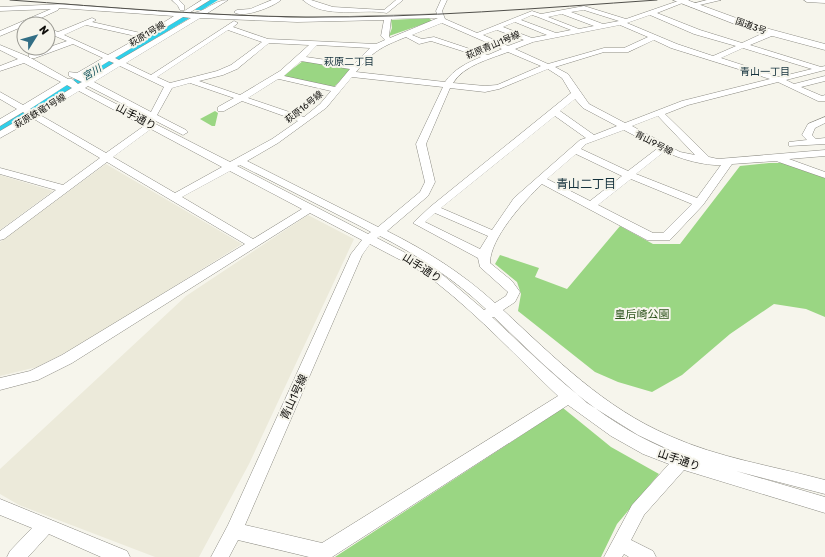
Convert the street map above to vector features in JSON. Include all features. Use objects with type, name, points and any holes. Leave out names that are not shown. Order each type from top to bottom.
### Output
[{"type":"highway","name":"国道3号","points":[[687,2],[771,34],[825,45]]},
{"type":"highway","name":"国道3号","points":[[687,2],[760,27],[825,45]]},
{"type":"street","points":[[175,0],[181,5],[182,12]]},
{"type":"street","points":[[43,16],[64,3],[112,9],[182,12],[190,10],[207,0]]},
{"type":"street","name":"萩原1号線","points":[[78,82],[113,61],[225,0]]},
{"type":"street","points":[[190,10],[242,12],[278,0]]},
{"type":"street","points":[[306,0],[326,9],[353,7],[387,15]]},
{"type":"street","points":[[390,40],[385,36],[387,15],[400,0]]},
{"type":"street","points":[[0,10],[74,1],[182,12],[197,16],[297,20],[387,15],[440,15],[444,0]]},
{"type":"street","name":"萩原青山1号線","points":[[374,235],[424,194],[430,182],[428,170],[422,156],[421,144],[446,86],[454,75],[469,65],[531,40],[605,27],[687,2],[718,0]]},
{"type":"street","points":[[807,0],[825,1]]},
{"type":"street","points":[[540,16],[584,8],[624,22],[653,38],[674,46],[777,79],[792,87],[823,98],[825,108]]},
{"type":"street","points":[[58,35],[112,9]]},
{"type":"street","points":[[78,82],[113,61],[146,36],[182,12]]},
{"type":"street","points":[[562,12],[605,27]]},
{"type":"street","points":[[451,44],[532,13],[580,31]]},
{"type":"street","points":[[651,13],[697,32],[822,68]]},
{"type":"street","name":"萩原16号線","points":[[175,198],[275,141],[305,120],[323,106],[338,90],[353,70],[377,46],[405,34],[440,15]]},
{"type":"street","name":"青山9号線","points":[[440,15],[475,34],[549,66],[565,76],[576,94],[586,106],[623,127],[677,154],[707,161],[777,158],[825,176]]},
{"type":"street","points":[[151,78],[242,18]]},
{"type":"street","points":[[516,20],[554,35]]},
{"type":"street","points":[[85,23],[146,36]]},
{"type":"street","points":[[498,27],[531,40]]},
{"type":"street","points":[[0,34],[16,28]]},
{"type":"street","points":[[228,28],[267,41],[377,46]]},
{"type":"street","points":[[405,34],[422,42],[431,38],[488,57]]},
{"type":"street","points":[[715,58],[771,34]]},
{"type":"street","points":[[58,35],[169,86],[191,81],[234,67],[267,41]]},
{"type":"street","points":[[301,59],[353,70],[472,89],[498,87],[549,66],[604,50],[625,50],[653,38]]},
{"type":"street","name":"山手通り","points":[[0,40],[29,58]]},
{"type":"street","points":[[0,69],[72,42]]},
{"type":"street","points":[[221,109],[279,77],[301,59],[314,44]]},
{"type":"street","name":"山手通り","points":[[0,47],[29,58],[78,82],[374,235],[427,271],[484,317],[568,397],[616,432],[648,449],[825,487]]},
{"type":"street","points":[[484,317],[511,299],[514,292],[508,284],[484,264],[484,256],[494,235],[518,200],[576,150],[583,142],[685,103],[822,68]]},
{"type":"street","points":[[279,77],[338,90]]},
{"type":"street","points":[[792,87],[825,78]]},
{"type":"street","points":[[191,81],[305,120]]},
{"type":"street","name":"萩原鉄竜1号線","points":[[0,135],[28,112],[78,82]]},
{"type":"street","points":[[0,236],[108,158],[152,120],[169,86]]},
{"type":"street","points":[[484,256],[418,223],[576,94]]},
{"type":"street","points":[[0,95],[254,244]]},
{"type":"street","points":[[0,123],[28,112]]},
{"type":"street","points":[[555,112],[593,138]]},
{"type":"street","points":[[659,112],[707,161]]},
{"type":"street","points":[[814,142],[807,135],[811,126],[825,120]]},
{"type":"street","points":[[792,144],[825,141]]},
{"type":"street","points":[[591,206],[663,148]]},
{"type":"street","points":[[576,150],[629,175],[699,203]]},
{"type":"street","points":[[777,158],[825,154]]},
{"type":"street","points":[[542,180],[651,237],[666,237],[699,203],[729,161]]},
{"type":"street","name":"山手通り","points":[[236,163],[311,208],[374,235],[403,243],[435,262],[457,277],[495,310],[591,398],[619,418],[645,432],[683,456],[825,505]]},
{"type":"street","points":[[0,171],[65,189]]},
{"type":"street","points":[[0,384],[33,376],[67,359],[311,208]]},
{"type":"street","points":[[434,210],[494,235]]},
{"type":"street","name":"青山1号線","points":[[220,557],[234,531],[357,254],[374,235]]},
{"type":"street","points":[[234,531],[323,555],[568,397]]},
{"type":"street","points":[[647,557],[617,550],[638,510],[683,456]]},
{"type":"street","points":[[0,508],[46,525],[116,556]]},
{"type":"street","points":[[16,557],[46,525]]},
{"type":"shaded area","points":[[106,164],[242,244],[82,344],[37,367],[0,376],[0,242]]},
{"type":"shaded area","points":[[0,175],[53,191],[0,230]]},
{"type":"shaded area","points":[[308,215],[354,239],[249,464],[199,557],[155,557],[19,505],[0,494],[0,469],[186,296]]},
{"type":"green space","points":[[429,18],[432,21],[389,36],[392,28],[391,20]]},
{"type":"green space","points":[[303,61],[352,68],[333,88],[283,76]]},
{"type":"green space","points":[[215,111],[218,113],[215,126],[212,126],[200,119]]},
{"type":"green space","name":"皇后崎公園","points":[[782,163],[825,178],[825,317],[806,309],[774,304],[730,334],[682,375],[652,392],[618,382],[595,372],[518,311],[521,294],[517,282],[495,264],[500,255],[539,268],[535,277],[567,289],[620,226],[653,244],[680,244],[740,166]]},
{"type":"green space","points":[[563,408],[611,447],[659,474],[617,524],[601,557],[335,557]]},
{"type":"waterway","name":"宮川","points":[[199,8],[213,0]]},
{"type":"waterway","name":"宮川","points":[[0,128],[185,17]]},
{"type":"tram line","points":[[10,0],[195,13],[306,17],[438,14],[657,0]]},
{"type":"district","name":"萩原二丁目","points":[[349,62]]},
{"type":"district","name":"青山一丁目","points":[[765,72]]},
{"type":"district","name":"青山二丁目","points":[[586,184]]}]
